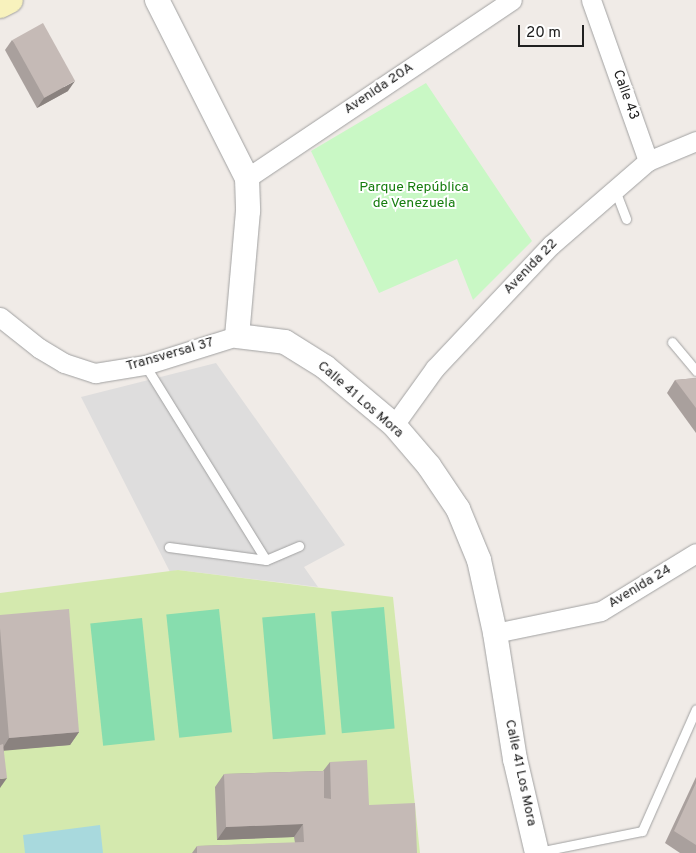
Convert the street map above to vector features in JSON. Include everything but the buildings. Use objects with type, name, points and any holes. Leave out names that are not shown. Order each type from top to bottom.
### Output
[{"type":"main road","points":[[0,5],[10,0]]},
{"type":"street","points":[[158,0],[247,178],[248,211],[237,336]]},
{"type":"street","name":"Avenida 20A","points":[[247,178],[512,0]]},
{"type":"street","name":"Calle 43","points":[[591,0],[648,161]]},
{"type":"street","name":"Avenida 22","points":[[394,425],[435,368],[551,245],[648,161],[696,141]]},
{"type":"street","name":"Transversal 37","points":[[0,317],[64,363],[95,373],[145,365],[237,336]]},
{"type":"street","name":"Calle 41 Los Mora","points":[[237,336],[286,342],[325,367],[394,425],[429,466],[458,509],[479,560],[495,633],[514,759],[537,853]]},
{"type":"street","name":"Avenida 24","points":[[495,633],[601,611],[696,554]]},
{"type":"lane","points":[[615,190],[626,219]]},
{"type":"lane","points":[[672,342],[696,371]]},
{"type":"lane","points":[[145,365],[266,560]]},
{"type":"lane","points":[[168,547],[266,560],[299,546]]},
{"type":"lane","points":[[537,853],[642,831],[696,709]]},
{"type":"shaded area","points":[[216,363],[345,545],[304,567],[318,587],[178,570],[170,572],[81,397]]},
{"type":"green space","name":"Parque República de Venezuela","points":[[426,83],[532,241],[473,300],[457,259],[379,293],[311,151]]},
{"type":"green space","points":[[178,570],[393,597],[420,853],[0,853],[0,593]]},
{"type":"green space","points":[[384,607],[395,729],[342,733],[331,612]]},
{"type":"green space","points":[[219,609],[232,732],[179,738],[166,615]]},
{"type":"green space","points":[[315,613],[326,735],[273,739],[262,618]]},
{"type":"green space","points":[[142,618],[155,740],[103,746],[90,623]]},
{"type":"water","points":[[100,825],[103,853],[25,853],[23,835]]}]
